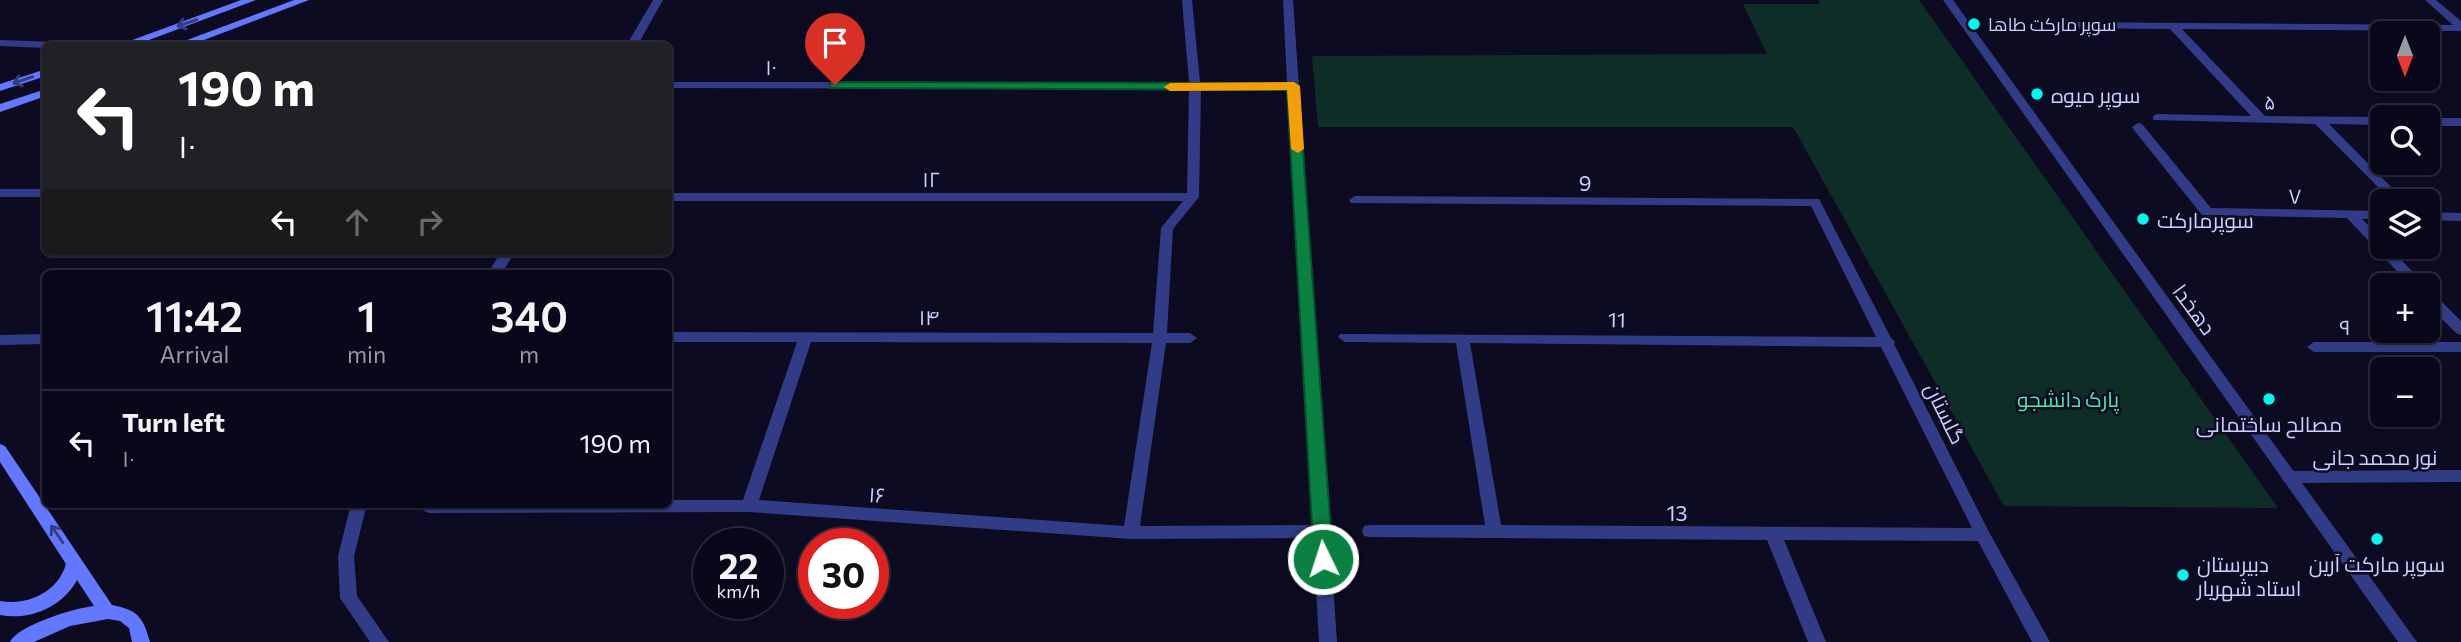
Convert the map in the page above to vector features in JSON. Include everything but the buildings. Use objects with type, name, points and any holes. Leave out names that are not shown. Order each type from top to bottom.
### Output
[{"type":"main road","points":[[132,42],[251,0]]},
{"type":"main road","points":[[187,42],[304,0]]},
{"type":"main road","points":[[0,88],[42,73]]},
{"type":"main road","points":[[3,108],[42,93]]},
{"type":"main road","points":[[0,450],[107,612]]},
{"type":"main road","points":[[0,608],[8,610],[31,607],[51,597],[67,582],[75,561]]},
{"type":"main road","points":[[19,642],[67,618],[107,612],[122,615],[132,622],[139,631],[141,642]]},
{"type":"street","points":[[633,42],[658,0]]},
{"type":"street","points":[[1131,533],[1160,338],[1167,228],[1193,197],[1195,87],[1187,0]]},
{"type":"street","points":[[1288,0],[1328,642]]},
{"type":"street","name":"دهخدا","points":[[1948,0],[2408,642]]},
{"type":"street","points":[[2430,0],[2461,27]]},
{"type":"street","points":[[2057,25],[2461,27]]},
{"type":"street","points":[[2173,26],[2262,120]]},
{"type":"street","points":[[0,43],[42,44]]},
{"type":"street","name":"۱۰","points":[[672,85],[1294,86]]},
{"type":"street","name":"۵","points":[[2157,118],[2370,121]]},
{"type":"street","points":[[2319,121],[2387,189]]},
{"type":"street","points":[[2440,122],[2461,122]]},
{"type":"street","name":"۷","points":[[2138,127],[2207,212],[2370,215]]},
{"type":"street","points":[[0,193],[42,193]]},
{"type":"street","name":"۱۲","points":[[672,197],[1193,197]]},
{"type":"street","name":"9","points":[[1355,200],[1815,202]]},
{"type":"street","name":"گلستان","points":[[1815,202],[1888,342],[1983,535],[2041,642]]},
{"type":"street","points":[[2351,215],[2407,273]]},
{"type":"street","points":[[2440,216],[2461,217]]},
{"type":"street","points":[[2440,308],[2461,330]]},
{"type":"street","name":"۱۴","points":[[672,337],[1190,338]]},
{"type":"street","points":[[749,506],[806,337]]},
{"type":"street","name":"11","points":[[1345,337],[1888,342]]},
{"type":"street","points":[[1462,338],[1494,532]]},
{"type":"street","points":[[0,340],[42,339]]},
{"type":"street","name":"۹","points":[[2314,347],[2461,347]]},
{"type":"street","name":"نور محمد جانی","points":[[2289,477],[2461,476]]},
{"type":"street","name":"۱۶","points":[[672,506],[749,506],[1131,533],[1321,531]]},
{"type":"street","points":[[358,508],[346,556],[349,598],[380,642]]},
{"type":"street","name":"13","points":[[1370,531],[1983,535]]},
{"type":"street","points":[[1773,534],[1817,642]]},
{"type":"green space","name":"پارک دانشجو","points":[[1818,0],[1919,0],[2278,508],[2004,506],[1793,127],[1318,127],[1312,56],[1767,54],[1743,4],[1820,4]]},
{"type":"slow traffic","points":[[1170,87],[1294,86],[1298,149]]},
{"type":"place","name":"سوپر مارکت طاها","points":[[1974,24]]},
{"type":"place","name":"سوپر میوه","points":[[2037,94]]},
{"type":"place","name":"سوپرمارکت","points":[[2143,219]]},
{"type":"place","name":"مصالح ساختمانی","points":[[2269,399]]},
{"type":"place","name":"سوپر مارکت آرین","points":[[2377,539]]},
{"type":"place","name":"دبیرستان استاد شهریار","points":[[2183,575]]},
{"type":"route","points":[[835,85],[1294,86],[1323,559]]}]
